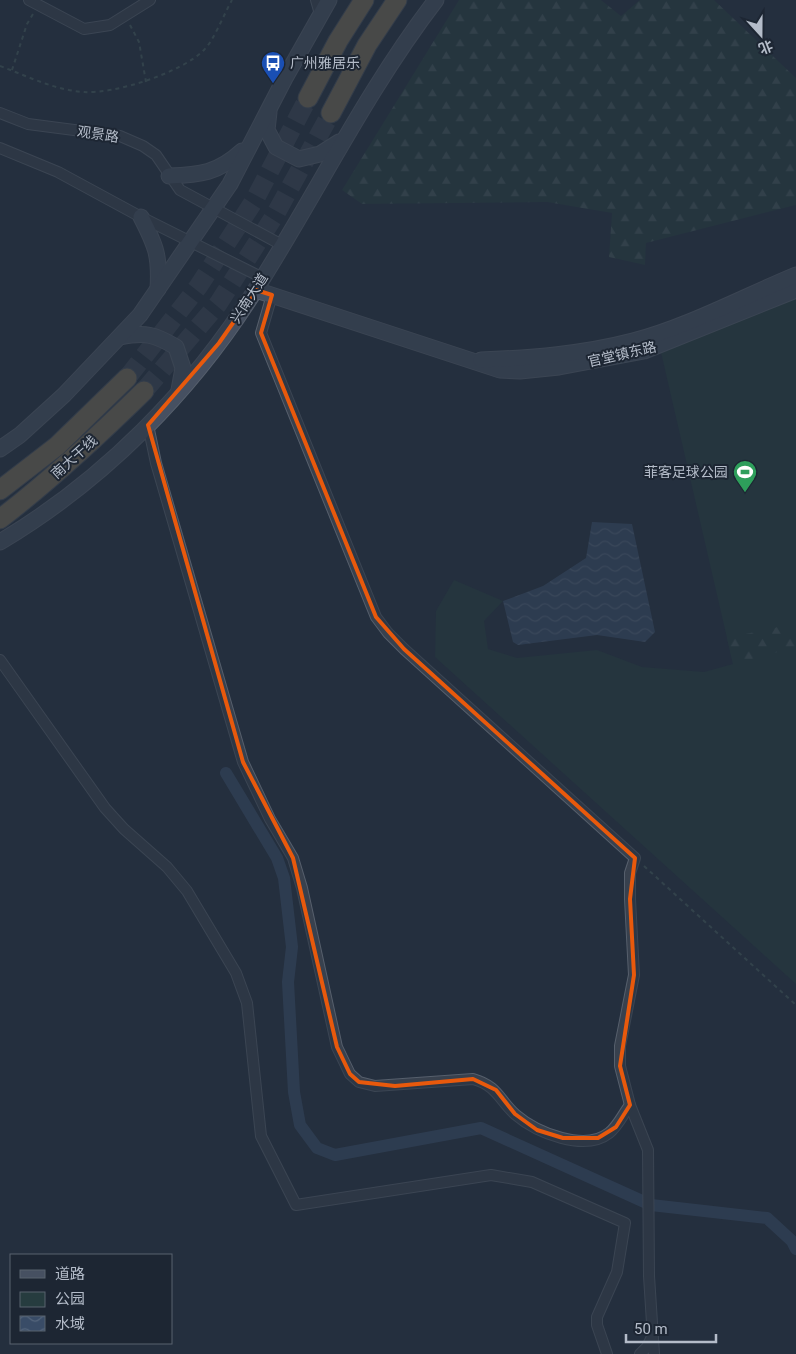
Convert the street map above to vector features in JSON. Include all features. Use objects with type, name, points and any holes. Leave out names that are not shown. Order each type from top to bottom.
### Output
[{"type":"highway","points":[[308,98],[338,41],[364,0]]},
{"type":"highway","points":[[331,112],[367,46],[397,0]]},
{"type":"highway","name":"南大干线","points":[[0,490],[57,446],[128,378]]},
{"type":"highway","name":"南大干线","points":[[0,519],[83,450],[144,391]]},
{"type":"main road","points":[[0,449],[20,435],[64,395],[140,315],[230,184],[318,7],[329,0]]},
{"type":"main road","name":"兴南大道","points":[[0,542],[62,502],[125,450],[178,392],[219,343],[259,284],[343,139],[409,34],[436,0]]},
{"type":"main road","points":[[269,108],[267,130],[276,147],[299,159],[320,154],[343,139]]},
{"type":"main road","points":[[169,176],[190,176],[217,170],[228,164],[251,144]]},
{"type":"main road","points":[[141,217],[155,244],[160,263],[158,290]]},
{"type":"main road","name":"官堂镇东路","points":[[469,360],[552,356],[633,341],[672,329],[796,274]]},
{"type":"main road","name":"官堂镇东路","points":[[259,284],[272,295],[500,370],[520,371],[560,367],[644,351],[796,290]]},
{"type":"main road","points":[[120,337],[139,333],[158,336],[176,347],[183,368],[178,392]]},
{"type":"street","points":[[33,3],[84,29],[110,25],[150,0]]},
{"type":"street","name":"观景路","points":[[0,113],[28,124],[120,136],[156,155],[180,190],[282,245]]},
{"type":"street","points":[[0,148],[58,172],[191,242],[259,284]]},
{"type":"street","points":[[272,295],[261,333],[376,616],[388,634],[398,644],[635,858],[630,873],[634,975],[620,1046],[620,1066],[630,1105],[648,1150],[648,1229],[654,1354]]},
{"type":"street","points":[[148,426],[156,464],[243,762],[270,819],[293,858],[302,888],[337,1047],[350,1074],[359,1082],[375,1086],[394,1086],[457,1078],[480,1081],[496,1090],[515,1114],[537,1130],[564,1138],[588,1140],[608,1134],[616,1127],[630,1105]]},
{"type":"street","points":[[0,660],[105,808],[124,829],[167,867],[187,891],[236,973],[247,1003],[261,1136],[296,1205],[491,1175],[532,1182],[625,1223],[617,1272],[597,1317],[597,1325],[607,1354]]},
{"type":"street","points":[[640,1354],[647,1347],[652,1337]]},
{"type":"path","points":[[0,66],[52,86],[84,92],[146,82],[173,70],[204,50],[232,0]]},
{"type":"path","points":[[12,70],[33,3]]},
{"type":"path","points":[[125,16],[139,42],[146,82]]},
{"type":"path","points":[[635,858],[796,1005]]},
{"type":"highlighted area","points":[[256,290],[272,295],[261,333],[376,617],[404,649],[635,858],[630,899],[634,975],[620,1066],[630,1105],[616,1127],[598,1138],[563,1138],[537,1130],[515,1114],[496,1090],[473,1079],[395,1086],[359,1082],[350,1074],[337,1047],[293,858],[243,762],[148,425],[219,343]]},
{"type":"green space","points":[[459,0],[601,0],[621,16],[640,0],[714,0],[796,78],[796,205],[646,243],[645,265],[609,257],[612,213],[547,202],[362,204],[342,190]]},
{"type":"green space","points":[[796,295],[796,984],[435,657],[436,611],[454,580],[503,601],[484,621],[488,649],[517,658],[597,650],[642,667],[704,672],[733,664],[660,348]]},
{"type":"green space","points":[[796,623],[796,647],[733,664],[727,638]]},
{"type":"water","points":[[592,522],[632,524],[655,632],[645,642],[597,635],[518,645],[513,642],[503,601],[543,586],[586,558]]},
{"type":"waterway","points":[[226,773],[277,858],[284,878],[292,947],[288,982],[294,1092],[300,1125],[317,1148],[335,1155],[481,1128],[651,1205],[767,1218],[792,1241],[796,1249]]},
{"type":"tunnel","points":[[127,378],[198,287],[254,201],[308,98]]},
{"type":"tunnel","points":[[144,391],[218,304],[275,215],[331,113]]},
{"type":"place","name":"广州雅居乐","points":[[273,84]]},
{"type":"place","name":"菲客足球公园","points":[[745,493]]}]
